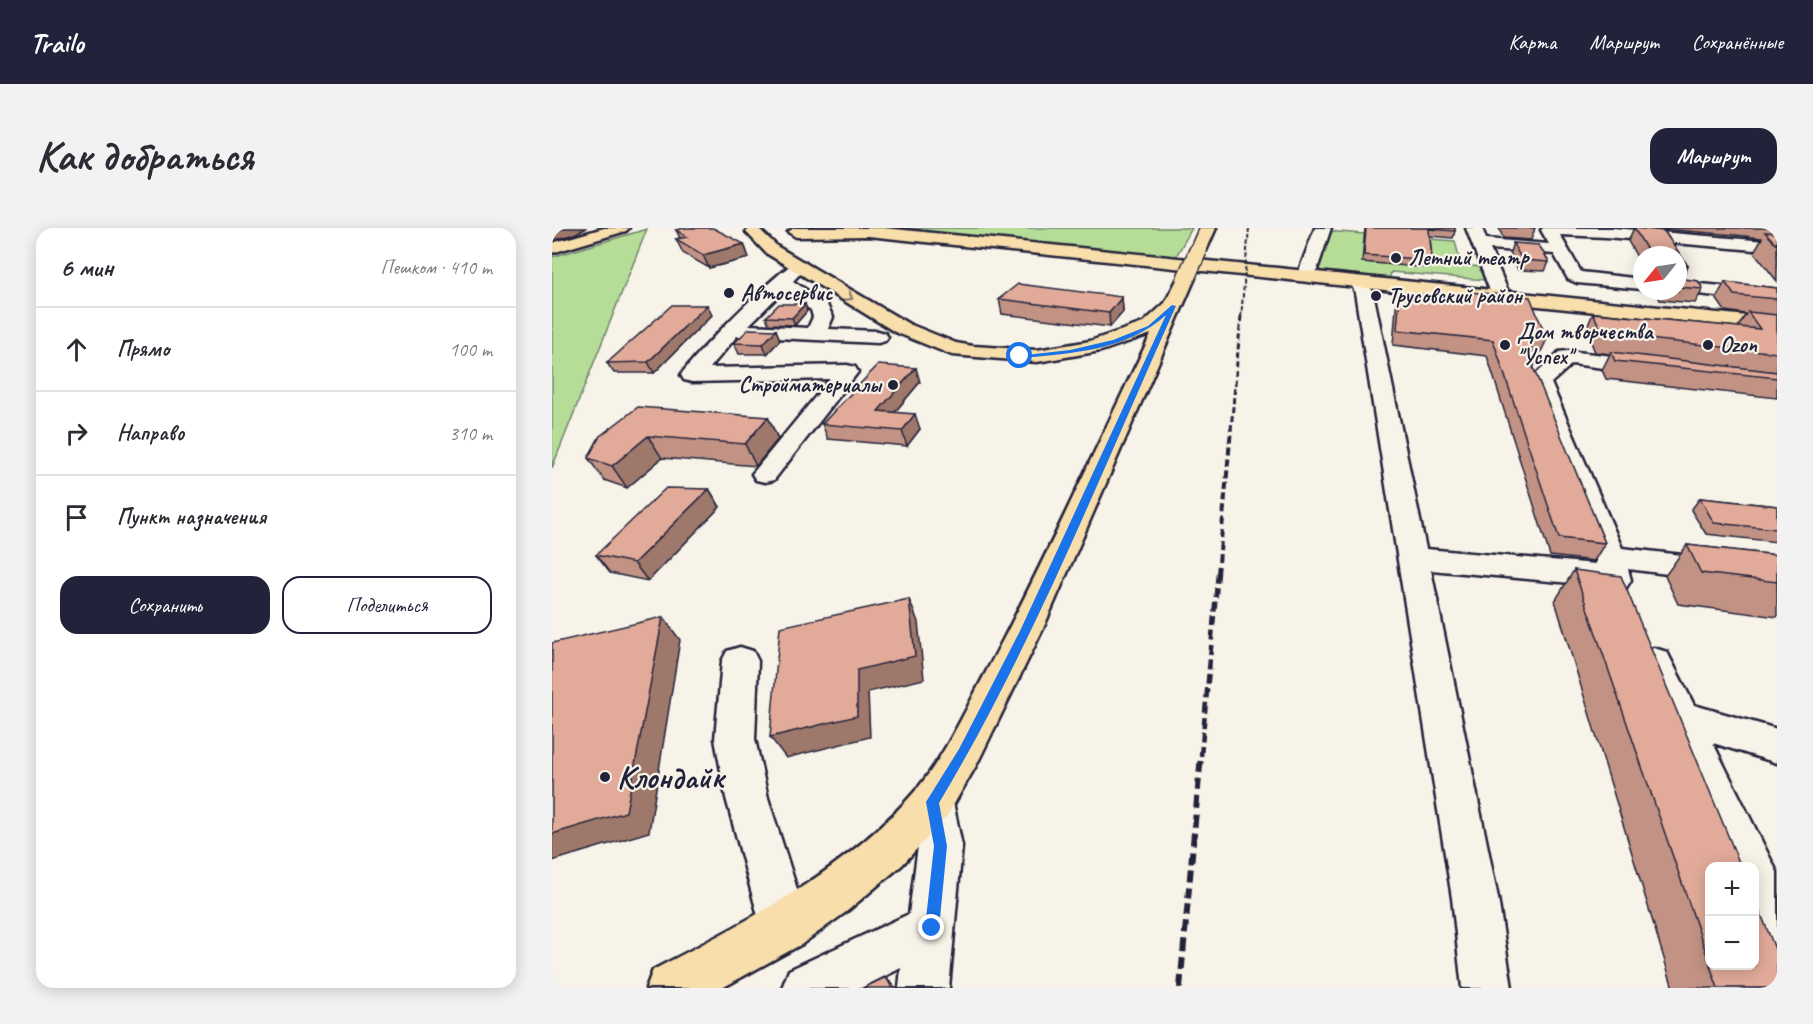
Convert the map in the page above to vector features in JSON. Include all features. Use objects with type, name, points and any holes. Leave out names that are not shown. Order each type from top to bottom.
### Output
[{"type":"main road","points":[[552,248],[621,228]]},
{"type":"main road","points":[[671,988],[785,927],[830,896],[886,850],[932,802],[963,752],[1025,631],[1208,228]]},
{"type":"main road","points":[[749,230],[791,232],[861,229],[1777,325]]},
{"type":"main road","points":[[749,230],[772,250],[902,328],[951,349],[998,355],[1037,356],[1094,347],[1150,327],[1174,306]]},
{"type":"street","points":[[1306,276],[1323,228]]},
{"type":"street","points":[[1633,283],[1578,278],[1574,275],[1549,230],[1605,230],[1777,247]]},
{"type":"street","points":[[1597,249],[1605,230]]},
{"type":"street","points":[[1477,235],[1560,250],[1579,251]]},
{"type":"street","points":[[1477,235],[1501,296]]},
{"type":"street","points":[[799,266],[732,330],[692,375],[847,372]]},
{"type":"street","points":[[1577,304],[1578,278]]},
{"type":"street","points":[[781,281],[819,307],[823,317],[816,333]]},
{"type":"street","points":[[1359,282],[1364,292],[1475,898],[1487,988]]},
{"type":"street","points":[[1687,288],[1777,297]]},
{"type":"street","points":[[732,330],[878,337],[902,328]]},
{"type":"street","points":[[765,474],[878,337]]},
{"type":"street","points":[[1672,369],[1567,357],[1539,382],[1634,620],[1749,862]]},
{"type":"street","points":[[1413,558],[1777,577]]},
{"type":"street","points":[[740,661],[735,739],[747,798],[785,927]]},
{"type":"street","points":[[1680,717],[1777,746]]},
{"type":"street","points":[[924,988],[940,846],[932,802]]},
{"type":"street","points":[[1759,883],[1777,922]]},
{"type":"street","points":[[807,988],[932,928]]},
{"type":"green space","points":[[877,228],[1192,228],[1174,260]]},
{"type":"green space","points":[[647,229],[552,468],[552,257]]},
{"type":"green space","points":[[1326,231],[1455,241],[1461,265],[1482,267],[1485,280],[1391,272],[1389,282],[1316,274]]},
{"type":"building","points":[[552,228],[565,228],[552,232]]},
{"type":"building","points":[[713,228],[744,244],[703,255],[676,239],[687,237],[676,230]]},
{"type":"building","points":[[1366,228],[1455,228],[1455,231],[1429,229],[1432,260],[1364,255]]},
{"type":"building","points":[[1634,228],[1664,231],[1674,246],[1645,246]]},
{"type":"building","points":[[1765,232],[1777,233],[1777,245]]},
{"type":"building","points":[[1513,243],[1539,245],[1549,262],[1522,260]]},
{"type":"building","points":[[1687,279],[1698,281],[1703,289],[1687,288]]},
{"type":"building","points":[[1725,282],[1777,288],[1777,299],[1734,295]]},
{"type":"building","points":[[1018,284],[1122,297],[1109,313],[999,299]]},
{"type":"building","points":[[1468,292],[1530,297],[1547,339],[1526,336],[1536,361],[1533,367],[1605,543],[1559,538],[1493,340],[1397,330],[1400,293],[1470,300]]},
{"type":"building","points":[[779,304],[805,304],[792,318],[766,317]]},
{"type":"building","points":[[672,305],[707,305],[648,362],[607,363]]},
{"type":"building","points":[[1748,312],[1777,315],[1777,353],[1603,334],[1593,313],[1760,329]]},
{"type":"building","points":[[749,329],[776,330],[763,344],[734,343]]},
{"type":"building","points":[[1611,352],[1777,372],[1777,378],[1615,361]]},
{"type":"building","points":[[878,365],[916,368],[878,411],[915,414],[902,431],[822,424]]},
{"type":"building","points":[[638,407],[768,417],[745,444],[648,436],[612,466],[588,458],[600,436]]},
{"type":"building","points":[[666,488],[709,489],[634,563],[596,555]]},
{"type":"building","points":[[1700,498],[1777,506],[1777,529],[1714,523]]},
{"type":"building","points":[[1687,545],[1777,555],[1777,582],[1701,573]]},
{"type":"building","points":[[1574,570],[1621,576],[1739,862],[1705,862],[1705,950]]},
{"type":"building","points":[[909,599],[915,656],[857,670],[857,716],[770,737],[780,627]]},
{"type":"building","name":"Клондайк","points":[[663,617],[626,812],[552,834],[552,643]]},
{"type":"building","points":[[1759,909],[1777,954],[1777,988],[1718,988],[1711,970],[1759,970]]},
{"type":"building","points":[[886,977],[892,988],[863,988]]},
{"type":"railway","points":[[1241,317],[1249,228]]},
{"type":"railway","points":[[1231,430],[1241,316]]},
{"type":"railway","points":[[1218,574],[1231,429]]},
{"type":"railway","points":[[1201,756],[1218,572]]},
{"type":"railway","points":[[1180,988],[1201,755]]},
{"type":"place","name":"Летний театр","points":[[1396,258]]},
{"type":"place","name":"Автосервис","points":[[729,293]]},
{"type":"place","name":"Трусовский район","points":[[1376,296]]},
{"type":"place","name":"Дом творчества \"Успех\"","points":[[1505,345]]},
{"type":"place","name":"Ozon","points":[[1708,345]]},
{"type":"place","name":"Стройматериалы","points":[[893,385]]},
{"type":"place","name":"Клондайк","points":[[605,777]]},
{"type":"route","points":[[932,928],[940,846],[932,802],[963,752],[1025,631],[1174,306],[1150,327],[1115,341],[1070,352],[1020,356]]}]
